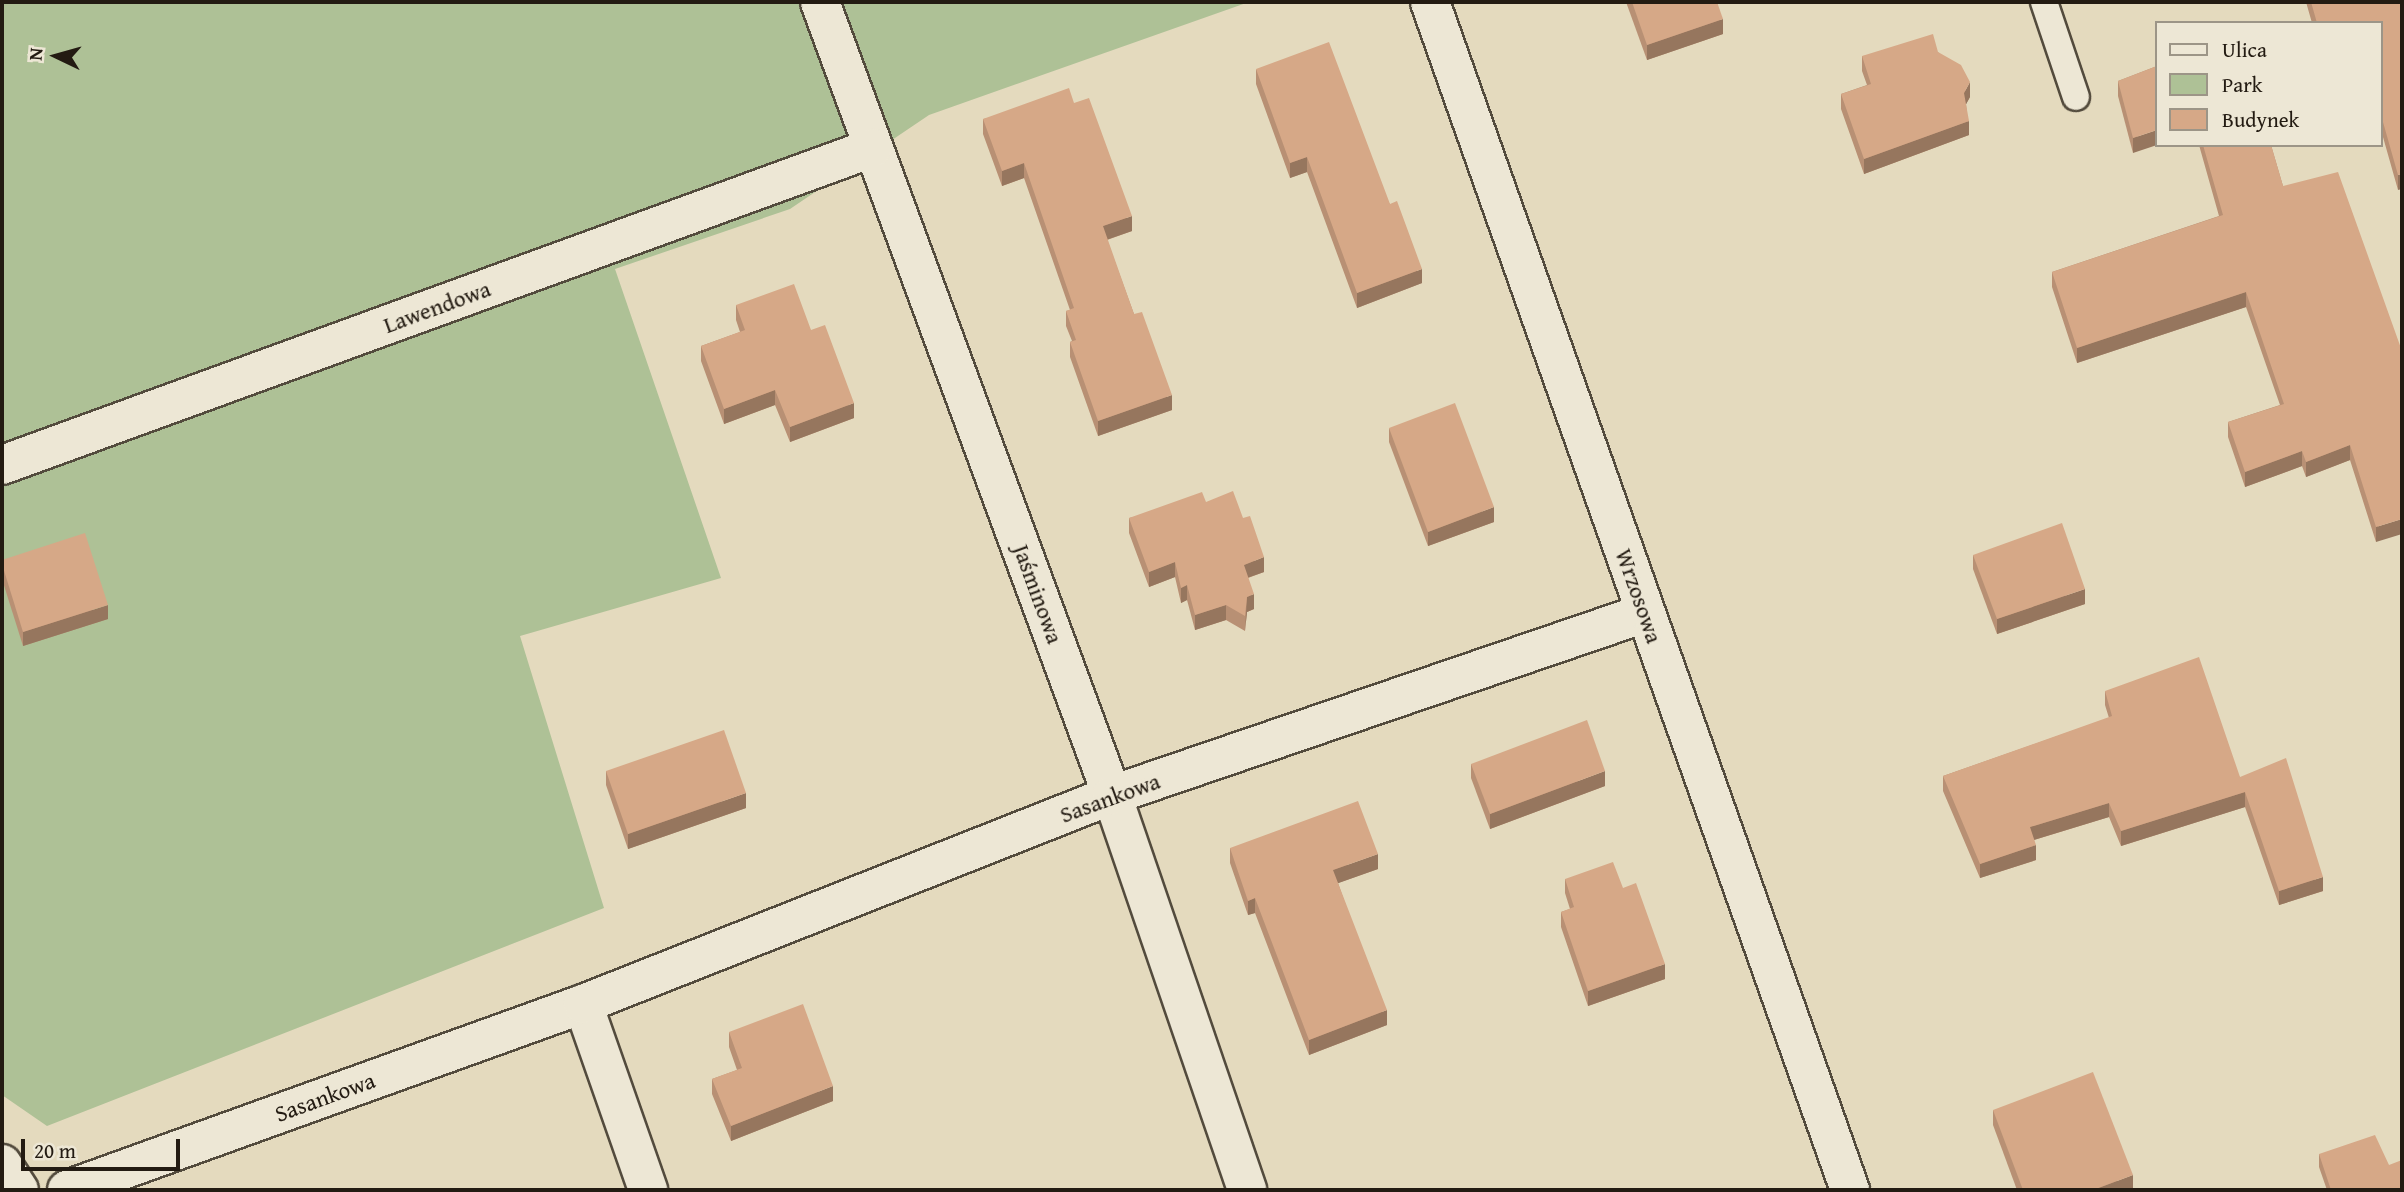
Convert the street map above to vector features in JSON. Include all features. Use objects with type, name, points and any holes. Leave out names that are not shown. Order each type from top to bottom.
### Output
[{"type":"street","name":"Jaśminowa","points":[[820,2],[1112,795],[1247,1190]]},
{"type":"street","name":"Wrzosowa","points":[[1430,2],[1850,1190]]},
{"type":"street","name":"Lawendowa","points":[[2,465],[872,148]]},
{"type":"street","name":"Sasankowa","points":[[67,1190],[583,1004],[1112,795],[1644,613]]},
{"type":"street","points":[[583,1004],[648,1190]]},
{"type":"street","points":[[2,1164],[19,1190]]},
{"type":"lane","points":[[2044,2],[2076,97]]},
{"type":"green space","points":[[2,2],[1249,2],[929,115],[790,209],[615,269],[721,578],[520,636],[604,908],[47,1126],[2,1095]]},
{"type":"building","points":[[1632,2],[1717,2],[1723,19],[1647,45]]},
{"type":"building","points":[[2311,2],[2402,2],[2402,174],[2398,175],[2383,122],[2383,21],[2316,21]]},
{"type":"building","points":[[1933,34],[1938,52],[1961,65],[1970,82],[1964,93],[1969,121],[1864,159],[1841,94],[1871,84],[1862,56]]},
{"type":"building","points":[[1329,42],[1390,204],[1397,201],[1422,269],[1357,293],[1307,157],[1290,163],[1256,69]]},
{"type":"building","points":[[2156,66],[2156,130],[2133,138],[2118,81]]},
{"type":"building","points":[[1069,88],[1074,103],[1089,98],[1132,216],[1103,226],[1134,314],[1142,312],[1172,395],[1098,421],[1070,342],[1076,340],[1066,311],[1074,308],[1024,163],[1002,171],[983,119]]},
{"type":"building","points":[[2204,147],[2272,147],[2283,186],[2338,172],[2402,351],[2402,519],[2376,527],[2350,445],[2306,462],[2302,451],[2245,472],[2228,422],[2284,404],[2246,292],[2077,348],[2052,272],[2223,215]]},
{"type":"building","points":[[794,284],[811,330],[825,325],[854,403],[790,427],[775,390],[724,409],[701,346],[745,330],[736,305]]},
{"type":"building","points":[[1455,403],[1494,507],[1428,532],[1389,428]]},
{"type":"building","points":[[1233,491],[1243,518],[1250,516],[1264,557],[1244,565],[1254,594],[1247,597],[1245,616],[1226,605],[1195,615],[1187,585],[1181,588],[1175,562],[1149,572],[1129,518],[1202,492],[1206,502]]},
{"type":"building","points":[[2062,523],[2085,589],[1997,619],[1973,555]]},
{"type":"building","points":[[85,533],[108,605],[23,632],[2,560]]},
{"type":"building","points":[[2199,657],[2240,777],[2286,758],[2323,877],[2279,891],[2245,792],[2121,831],[2109,803],[2030,827],[2036,845],[1980,864],[1943,776],[2112,716],[2105,691]]},
{"type":"building","points":[[1587,720],[1605,771],[1490,814],[1471,764]]},
{"type":"building","points":[[724,730],[746,793],[628,834],[606,771]]},
{"type":"building","points":[[1358,801],[1378,854],[1333,870],[1387,1010],[1309,1040],[1255,898],[1248,901],[1230,848]]},
{"type":"building","points":[[1613,862],[1623,888],[1636,883],[1665,964],[1588,991],[1561,912],[1574,907],[1565,879]]},
{"type":"building","points":[[803,1004],[833,1086],[731,1126],[712,1079],[742,1068],[729,1032]]},
{"type":"building","points":[[2093,1072],[2133,1175],[2093,1190],[2023,1190],[1993,1110]]},
{"type":"building","points":[[2375,1135],[2389,1165],[2402,1160],[2402,1190],[2331,1190],[2319,1154]]}]
